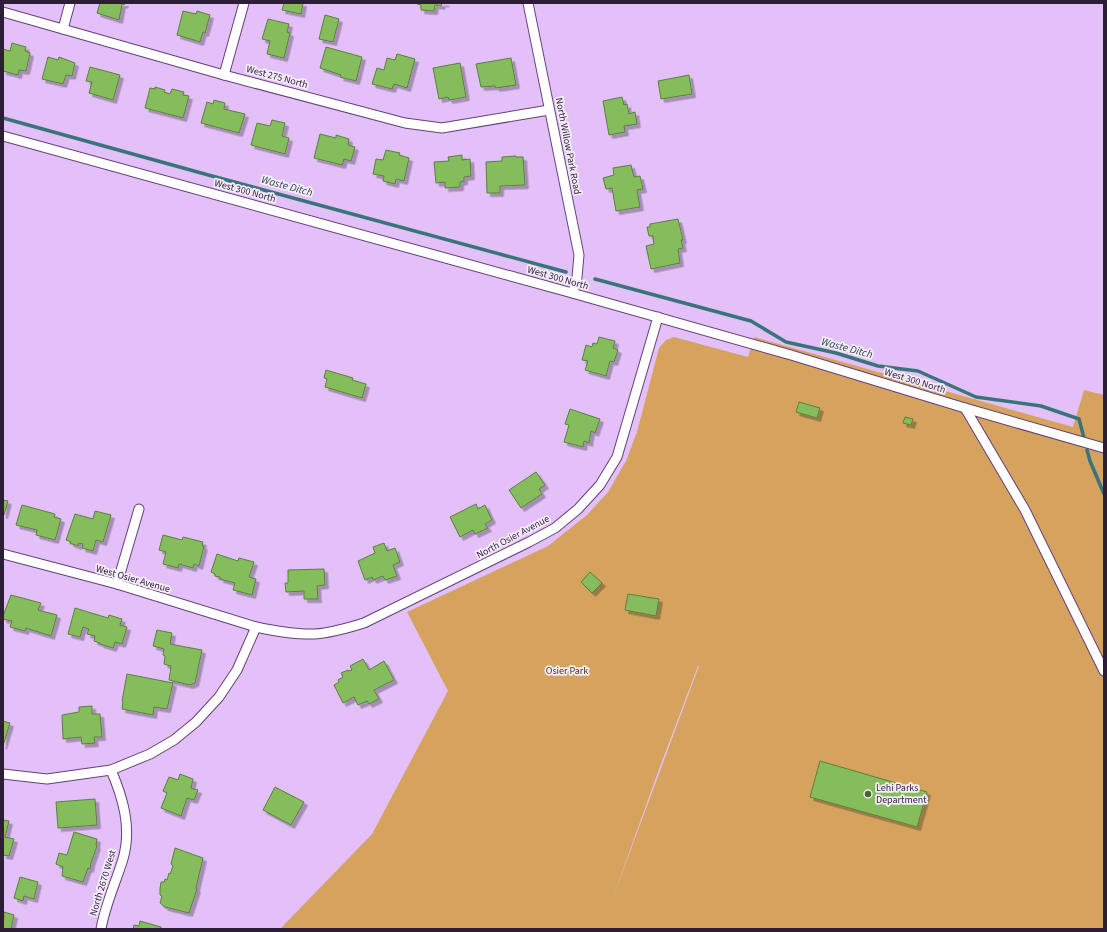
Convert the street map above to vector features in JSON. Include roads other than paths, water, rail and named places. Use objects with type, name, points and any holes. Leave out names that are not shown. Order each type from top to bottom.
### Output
[{"type":"street","points":[[63,29],[70,3]]},
{"type":"street","points":[[224,75],[244,3]]},
{"type":"street","name":"North Willow Park Road","points":[[528,3],[578,255],[577,277],[573,293]]},
{"type":"street","name":"West 275 North","points":[[3,12],[224,75],[405,123],[442,128],[549,110]]},
{"type":"street","name":"West 300 North","points":[[3,136],[791,354],[964,408],[1104,448]]},
{"type":"street","name":"North Osier Avenue","points":[[256,628],[292,633],[314,634],[364,623],[555,528],[578,509],[600,486],[617,458],[658,317]]},
{"type":"street","points":[[964,408],[1025,510],[1104,672]]},
{"type":"street","points":[[117,584],[139,509]]},
{"type":"street","name":"West Osier Avenue","points":[[3,554],[117,584],[256,628]]},
{"type":"street","points":[[3,774],[47,779],[111,770],[150,754],[174,740],[196,722],[219,697],[237,670],[256,628]]},
{"type":"street","name":"North 2670 West","points":[[101,929],[108,901],[124,858],[127,836],[126,818],[119,789],[111,770]]},
{"type":"waterway","name":"Waste Ditch","points":[[3,118],[566,272]]},
{"type":"waterway","name":"Waste Ditch","points":[[595,279],[751,321],[786,342],[836,353],[878,366],[918,371],[976,397],[1041,406],[1079,419],[1084,438]]},
{"type":"waterway","name":"Waste Ditch","points":[[1087,450],[1104,494]]},
{"type":"place","name":"Lehi Parks Department","points":[[868,794]]},
{"type":"park label","name":"Osier Park","points":[[567,671]]}]
